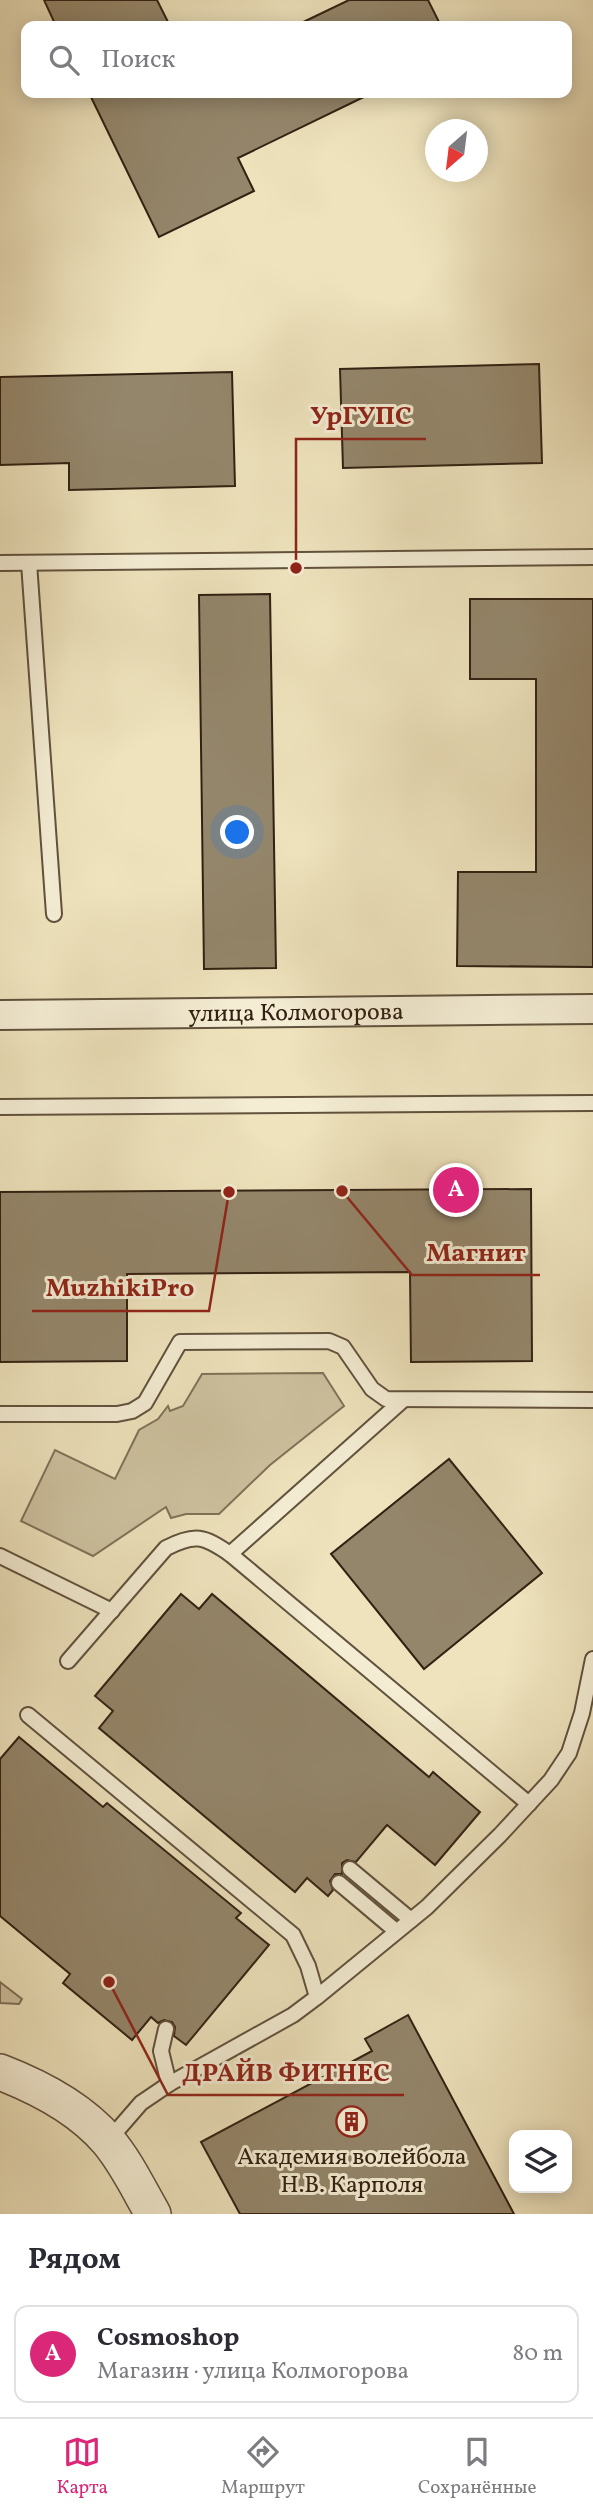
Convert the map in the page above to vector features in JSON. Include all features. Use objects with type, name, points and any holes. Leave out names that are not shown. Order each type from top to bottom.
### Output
[{"type":"street","name":"улица Колмогорова","points":[[0,1015],[593,1009]]},
{"type":"street","points":[[0,2072],[32,2084],[73,2109],[108,2141],[153,2214]]},
{"type":"lane","points":[[0,563],[593,556]]},
{"type":"lane","points":[[29,563],[54,914]]},
{"type":"lane","points":[[0,1107],[593,1103]]},
{"type":"lane","points":[[0,1414],[117,1414],[132,1411],[145,1403],[180,1342],[328,1341],[343,1347],[372,1389],[386,1399],[593,1400]]},
{"type":"lane","points":[[230,1554],[403,1399]]},
{"type":"lane","points":[[68,1661],[166,1548],[186,1538],[210,1541],[230,1554],[529,1804]]},
{"type":"lane","points":[[0,1556],[112,1611]]},
{"type":"lane","points":[[108,2141],[141,2103],[169,2084],[292,2015],[436,1898],[529,1804],[551,1780],[569,1753],[582,1713],[593,1659]]},
{"type":"lane","points":[[28,1715],[293,1935],[308,1966],[317,1997]]},
{"type":"lane","points":[[350,1869],[411,1920]]},
{"type":"lane","points":[[339,1883],[396,1931]]},
{"type":"lane","points":[[166,2029],[162,2050],[169,2084]]},
{"type":"shaded area","points":[[323,1373],[344,1406],[270,1465],[219,1514],[186,1514],[171,1518],[166,1507],[93,1556],[21,1521],[55,1450],[115,1479],[139,1430],[158,1419],[168,1406],[170,1411],[183,1406],[202,1374]]},
{"type":"shaded area","points":[[0,1982],[22,1999],[19,2004],[0,2003]]},
{"type":"building","points":[[44,0],[157,0],[168,21],[54,21]]},
{"type":"building","points":[[349,0],[428,0],[438,21],[305,21]]},
{"type":"building","points":[[91,98],[362,98],[238,158],[254,191],[159,237]]},
{"type":"building","points":[[539,364],[542,463],[343,468],[340,369]]},
{"type":"building","points":[[232,372],[235,486],[69,490],[69,463],[0,465],[0,377]]},
{"type":"building","points":[[270,594],[276,968],[204,969],[199,595]]},
{"type":"building","points":[[470,599],[593,599],[593,967],[457,966],[458,872],[536,872],[536,679],[470,679]]},
{"type":"building","points":[[531,1189],[532,1361],[411,1362],[410,1272],[127,1274],[127,1361],[0,1362],[0,1192]]},
{"type":"building","points":[[449,1459],[542,1573],[424,1669],[331,1554]]},
{"type":"building","points":[[181,1594],[199,1609],[212,1594],[429,1777],[433,1772],[480,1812],[435,1865],[387,1825],[356,1862],[347,1860],[342,1863],[342,1874],[335,1874],[330,1881],[333,1890],[328,1896],[307,1878],[295,1892],[99,1728],[113,1711],[95,1696]]},
{"type":"building","points":[[19,1737],[103,1807],[107,1803],[241,1913],[236,1918],[269,1945],[186,2045],[174,2036],[175,2027],[172,2022],[164,2020],[158,2023],[151,2017],[132,2040],[63,1983],[70,1974],[0,1916],[0,1759]]},
{"type":"building","name":"Академия волейбола Н.В. Карполя","points":[[408,2015],[514,2214],[240,2214],[201,2142],[372,2051],[365,2039]]},
{"type":"place","name":"УрГУПС","points":[[296,568]]},
{"type":"place","name":"Cosmoshop","points":[[456,1190]]},
{"type":"place","name":"Магнит","points":[[342,1191]]},
{"type":"place","name":"MuzhikiPro","points":[[229,1192]]},
{"type":"place","name":"ДРАЙВ ФИТНЕС","points":[[109,1982]]},
{"type":"place","name":"Академия волейбола Н.В. Карполя","points":[[352,2122]]}]
